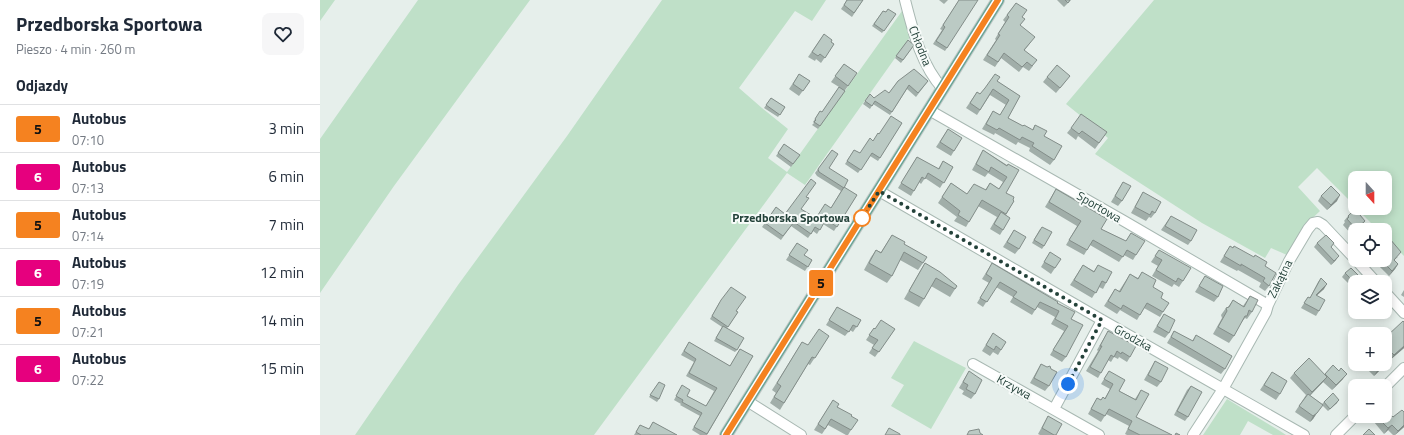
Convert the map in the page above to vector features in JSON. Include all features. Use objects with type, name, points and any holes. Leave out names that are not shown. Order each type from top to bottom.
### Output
[{"type":"main road","points":[[726,435],[998,0]]},
{"type":"street","name":"Chłodna","points":[[905,0],[920,51],[935,80],[943,88]]},
{"type":"street","name":"Sportowa","points":[[929,110],[1268,305]]},
{"type":"street","name":"Grodzka","points":[[879,191],[1304,435]]},
{"type":"street","name":"Zakątna","points":[[1193,435],[1223,389],[1266,312],[1289,261],[1308,228],[1313,223],[1318,222],[1323,225],[1348,252]]},
{"type":"street","name":"Zakątna","points":[[1362,267],[1369,275]]},
{"type":"street","points":[[1392,300],[1404,313]]},
{"type":"street","points":[[1054,409],[1102,320]]},
{"type":"street","name":"Krzywa","points":[[973,364],[1099,435]]},
{"type":"street","points":[[1392,380],[1404,368]]},
{"type":"street","points":[[746,401],[801,435]]},
{"type":"street","points":[[1336,435],[1349,423]]},
{"type":"green space","points":[[320,0],[335,0],[320,21]]},
{"type":"green space","points":[[418,0],[530,0],[394,186],[320,293],[320,139]]},
{"type":"green space","points":[[662,0],[826,0],[812,21],[795,11],[739,88],[788,129],[768,158],[787,172],[902,11],[910,37],[805,185],[787,173],[594,435],[355,435],[458,285],[567,136]]},
{"type":"green space","points":[[1154,0],[1404,0],[1404,256],[1392,244],[1392,223],[1371,223],[1363,215],[1392,215],[1392,171],[1348,171],[1348,199],[1317,168],[1298,187],[1320,211],[1303,227],[1287,255],[1271,248],[1265,258],[1202,223],[1095,154],[1108,138],[1066,104]]},
{"type":"green space","points":[[914,341],[966,368],[931,429],[891,406],[904,385],[891,378]]},
{"type":"green space","points":[[1227,399],[1286,435],[1273,435],[1248,421],[1240,435],[1203,435]]},
{"type":"building","points":[[847,0],[863,0],[854,13],[844,5]]},
{"type":"building","points":[[959,0],[978,0],[947,48],[936,41],[945,27],[943,25]]},
{"type":"building","points":[[1016,3],[1027,10],[1022,17],[1025,19],[1020,25],[1035,37],[1024,50],[1037,60],[1032,66],[1027,62],[1022,67],[1004,53],[998,62],[987,55],[1000,35],[998,34],[1009,17],[1007,15]]},
{"type":"building","points":[[888,9],[896,14],[884,31],[874,24],[883,11],[886,12]]},
{"type":"building","points":[[824,34],[832,40],[831,42],[834,44],[825,58],[820,54],[818,56],[812,52]]},
{"type":"building","points":[[908,40],[914,45],[903,60],[896,56]]},
{"type":"building","points":[[844,64],[857,73],[848,86],[835,76]]},
{"type":"building","points":[[1057,65],[1070,76],[1060,88],[1047,77]]},
{"type":"building","points":[[914,69],[928,81],[918,93],[909,85],[892,112],[875,101],[872,106],[865,101],[870,94],[874,98],[885,90],[889,93],[898,81]]},
{"type":"building","points":[[799,74],[810,81],[803,91],[793,84]]},
{"type":"building","points":[[995,74],[1000,77],[997,81],[1020,96],[1008,118],[1033,130],[1035,125],[1047,131],[1044,136],[1062,146],[1054,160],[1032,146],[1034,143],[1022,137],[1020,140],[999,128],[997,130],[986,124],[993,111],[1000,115],[1009,100],[993,89],[980,110],[970,103],[977,92],[980,94]]},
{"type":"building","points":[[839,87],[845,91],[820,126],[814,122],[816,120],[815,119],[820,111],[822,112]]},
{"type":"building","points":[[771,98],[785,107],[780,115],[766,105]]},
{"type":"building","points":[[1081,114],[1107,132],[1099,143],[1082,131],[1079,134],[1071,128]]},
{"type":"building","points":[[891,116],[902,123],[880,158],[872,153],[861,170],[847,161],[854,150],[860,153],[870,138],[873,141]]},
{"type":"building","points":[[948,129],[962,138],[954,151],[940,142]]},
{"type":"building","points":[[784,144],[800,155],[793,164],[778,153]]},
{"type":"building","points":[[832,150],[838,154],[829,168],[848,180],[844,188],[819,172],[818,169]]},
{"type":"building","points":[[983,150],[1007,166],[1008,164],[1019,170],[1006,193],[1014,197],[1014,201],[1006,214],[982,200],[969,222],[958,215],[960,211],[942,197],[951,183],[967,194],[974,184],[986,190],[990,183],[999,189],[1007,177],[991,167],[989,172],[976,164]]},
{"type":"building","points":[[917,157],[939,169],[943,161],[953,167],[944,183],[928,173],[925,179],[922,177],[914,191],[901,183]]},
{"type":"building","points":[[811,179],[816,183],[806,197],[809,198],[801,209],[816,218],[825,204],[831,208],[844,187],[857,195],[837,227],[826,219],[820,230],[815,227],[811,234],[794,222],[783,236],[765,223],[776,207],[785,214]]},
{"type":"building","points":[[1123,182],[1131,186],[1122,201],[1115,196]]},
{"type":"building","points":[[1331,186],[1340,195],[1331,205],[1321,196]]},
{"type":"building","points":[[1056,189],[1107,219],[1101,229],[1126,241],[1131,233],[1145,241],[1136,255],[1127,250],[1123,257],[1093,240],[1087,250],[1069,240],[1081,221],[1049,202]]},
{"type":"building","points":[[1143,192],[1161,202],[1155,213],[1152,211],[1150,215],[1135,207]]},
{"type":"building","points":[[1001,212],[1010,218],[1003,230],[994,224]]},
{"type":"building","points":[[1360,215],[1365,221],[1363,223],[1351,223],[1347,219],[1349,217],[1348,216]]},
{"type":"building","points":[[1171,216],[1197,230],[1191,241],[1165,226]]},
{"type":"building","points":[[1042,227],[1052,232],[1044,246],[1034,240]]},
{"type":"building","points":[[1014,230],[1026,237],[1019,249],[1007,242]]},
{"type":"building","points":[[892,235],[905,242],[904,244],[927,257],[923,263],[904,252],[892,276],[869,263],[876,250],[881,253]]},
{"type":"building","points":[[1326,235],[1334,243],[1331,247],[1339,256],[1334,261],[1317,243]]},
{"type":"building","points":[[1392,241],[1401,252],[1394,260],[1398,264],[1392,271],[1388,267],[1392,267]]},
{"type":"building","points":[[797,243],[808,250],[804,255],[812,260],[808,267],[789,255]]},
{"type":"building","points":[[1230,246],[1233,248],[1234,246],[1254,257],[1255,255],[1267,262],[1265,266],[1276,273],[1269,286],[1263,281],[1265,278],[1224,256]]},
{"type":"building","points":[[1159,250],[1191,268],[1183,281],[1178,278],[1176,282],[1156,270],[1162,260],[1155,256]]},
{"type":"building","points":[[1050,252],[1061,259],[1055,268],[1044,262]]},
{"type":"building","points":[[925,263],[940,272],[957,286],[955,289],[936,278],[924,299],[909,291]]},
{"type":"building","points":[[992,263],[1058,302],[1057,303],[1075,312],[1071,319],[1083,325],[1066,357],[1053,350],[1068,326],[1055,319],[1059,311],[1040,302],[1035,310],[1013,297],[1017,292],[1000,282],[987,302],[980,298],[992,278],[986,274]]},
{"type":"building","points":[[1083,265],[1094,272],[1098,265],[1112,272],[1106,283],[1102,281],[1096,293],[1074,280]]},
{"type":"building","points":[[1351,268],[1358,275],[1348,276],[1345,273]]},
{"type":"building","points":[[1142,272],[1156,280],[1153,287],[1163,293],[1161,298],[1169,303],[1163,312],[1147,303],[1140,315],[1123,305],[1121,309],[1108,301],[1115,289],[1120,292],[1130,274],[1138,279]]},
{"type":"building","points":[[1205,276],[1223,286],[1218,297],[1199,286]]},
{"type":"building","points":[[1321,278],[1327,284],[1316,295],[1325,300],[1319,311],[1304,303],[1308,297],[1310,298]]},
{"type":"building","points":[[731,287],[746,297],[736,311],[738,312],[728,327],[712,316],[721,300]]},
{"type":"building","points":[[1250,296],[1258,300],[1252,312],[1249,310],[1247,316],[1245,316],[1234,336],[1218,327],[1227,311],[1226,308],[1229,307],[1233,300],[1244,307]]},
{"type":"building","points":[[837,307],[861,320],[857,327],[853,325],[849,332],[829,320]]},
{"type":"building","points":[[1164,314],[1175,320],[1169,333],[1157,326]]},
{"type":"building","points":[[881,320],[895,329],[879,352],[872,348],[878,340],[869,335]]},
{"type":"building","points":[[1403,321],[1404,322],[1404,346],[1394,355],[1392,353],[1392,331]]},
{"type":"building","points":[[723,326],[744,338],[737,350],[716,338]]},
{"type":"building","points":[[819,329],[829,336],[815,358],[812,357],[784,403],[774,397],[781,386],[777,383],[802,342],[808,345]]},
{"type":"building","points":[[1108,331],[1136,346],[1130,357],[1117,351],[1114,357],[1111,355],[1101,373],[1090,367],[1102,346],[1100,346]]},
{"type":"building","points":[[1174,331],[1193,341],[1196,335],[1232,356],[1225,369],[1171,337]]},
{"type":"building","points":[[993,333],[1006,342],[1001,350],[996,346],[994,350],[986,345]]},
{"type":"building","points":[[689,342],[730,366],[740,349],[753,356],[707,434],[694,427],[702,413],[682,402],[683,400],[676,396],[682,385],[690,390],[687,396],[706,406],[717,388],[689,373],[696,359],[684,351]]},
{"type":"building","points":[[1309,358],[1327,377],[1312,392],[1294,373]]},
{"type":"building","points":[[1155,361],[1168,368],[1161,382],[1148,375]]},
{"type":"building","points":[[1041,364],[1047,367],[1050,366],[1051,369],[1057,372],[1049,386],[1034,378]]},
{"type":"building","points":[[1333,365],[1339,371],[1341,368],[1347,374],[1336,385],[1325,374]]},
{"type":"building","points":[[969,371],[982,380],[975,394],[966,389],[968,385],[963,382]]},
{"type":"building","points":[[1109,371],[1125,380],[1119,391],[1136,400],[1141,390],[1149,394],[1136,417],[1172,435],[1140,435],[1128,429],[1132,421],[1109,409],[1105,416],[1091,409],[1097,398],[1101,400],[1103,397],[1105,399],[1113,384],[1104,379]]},
{"type":"building","points":[[1272,372],[1287,381],[1280,394],[1264,385]]},
{"type":"building","points":[[659,382],[665,385],[659,399],[650,395]]},
{"type":"building","points":[[1191,386],[1202,392],[1188,417],[1177,411]]},
{"type":"building","points":[[1333,393],[1339,400],[1330,409],[1324,402]]},
{"type":"building","points":[[1308,394],[1323,405],[1313,416],[1299,406]]},
{"type":"building","points":[[833,400],[839,404],[837,407],[858,420],[851,430],[831,419],[825,429],[818,424]]},
{"type":"building","points":[[1402,410],[1404,412],[1404,425],[1398,431],[1392,425],[1388,428],[1383,423],[1392,423],[1392,416],[1393,417]]},
{"type":"building","points":[[1048,416],[1062,424],[1056,435],[1042,428]]},
{"type":"building","points":[[653,422],[677,435],[641,435],[636,432],[640,425],[649,429]]},
{"type":"building","points":[[889,428],[900,434],[900,435],[885,435]]},
{"type":"building","points":[[979,429],[980,433],[983,435],[967,435],[969,431]]},
{"type":"building","points":[[1369,429],[1375,435],[1363,435]]},
{"type":"bus line","name":"5","points":[[726,435],[998,0]]},
{"type":"place","name":"Przedborska Sportowa","points":[[862,218]]},
{"type":"route","points":[[862,218],[879,191],[1102,320],[1068,384]]}]
